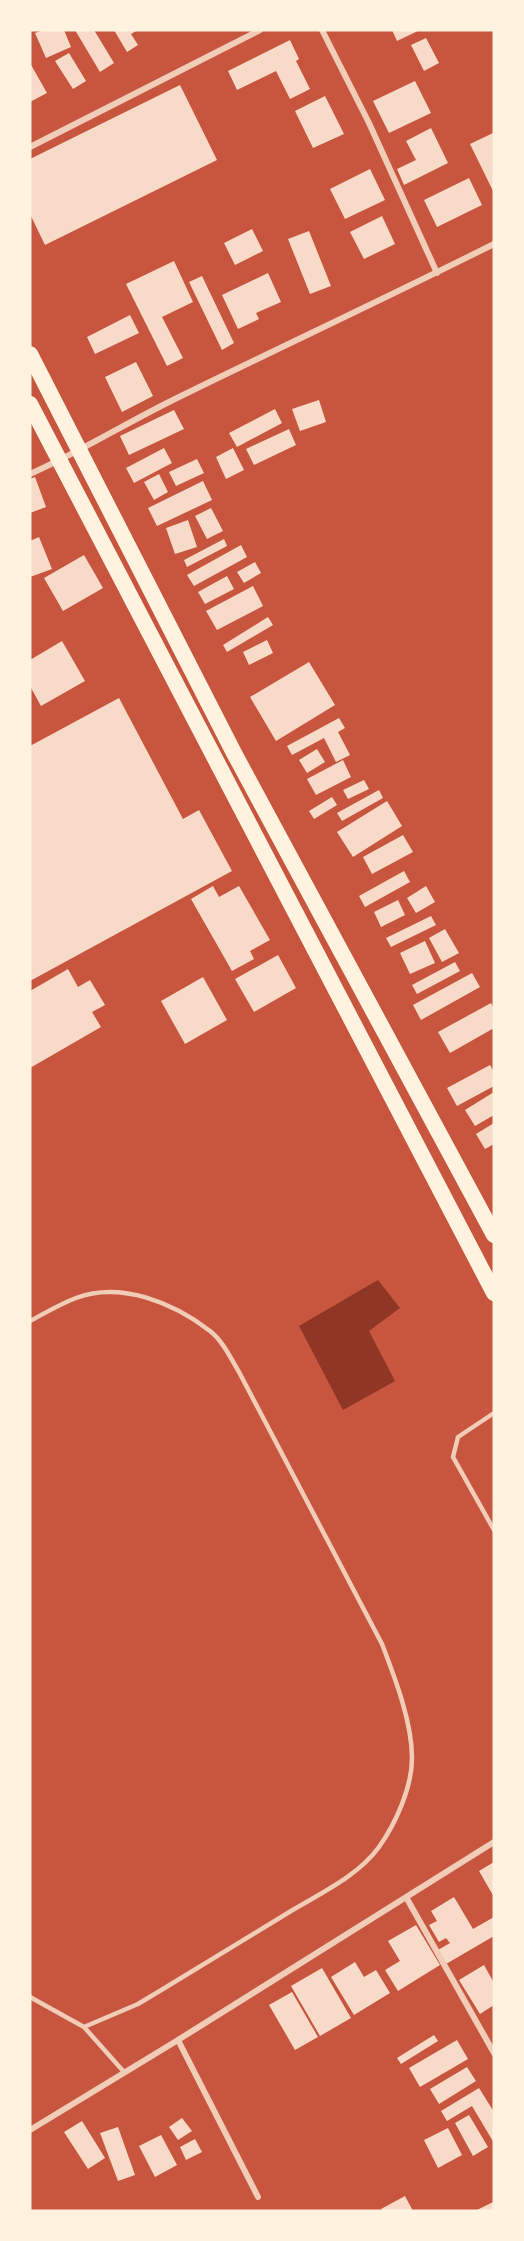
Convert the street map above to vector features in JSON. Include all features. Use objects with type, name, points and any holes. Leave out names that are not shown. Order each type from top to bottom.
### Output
[{"type":"highway","points":[[30,354],[234,753],[494,1235]]},
{"type":"highway","points":[[30,404],[494,1293]]},
{"type":"highway","points":[[218,763],[234,753]]},
{"type":"street","points":[[30,147],[260,30]]},
{"type":"street","points":[[322,30],[369,123],[437,273]]},
{"type":"street","points":[[30,474],[60,461],[167,403],[494,244]]},
{"type":"street","points":[[30,2130],[494,1842]]},
{"type":"street","points":[[406,1897],[494,2053]]},
{"type":"street","points":[[178,2040],[258,2197]]},
{"type":"lane","points":[[30,1321],[76,1298],[104,1292],[133,1293],[170,1306],[211,1331],[239,1372],[382,1644],[392,1669],[409,1733],[412,1758],[410,1776],[392,1824],[379,1848],[352,1874],[138,2004],[84,2027]]},
{"type":"lane","points":[[494,1413],[458,1437],[453,1457],[494,1530]]},
{"type":"lane","points":[[30,1997],[84,2027],[124,2072]]},
{"type":"shaded area","points":[[378,1280],[400,1308],[369,1331],[395,1381],[343,1410],[299,1326]]},
{"type":"building","points":[[43,30],[64,30],[71,47],[46,58],[35,33]]},
{"type":"building","points":[[75,30],[94,30],[114,63],[100,72]]},
{"type":"building","points":[[114,30],[138,30],[131,34],[138,45],[127,52]]},
{"type":"building","points":[[392,30],[420,30],[397,41]]},
{"type":"building","points":[[426,38],[439,63],[424,71],[411,45]]},
{"type":"building","points":[[290,40],[299,59],[296,61],[310,89],[290,99],[276,71],[237,90],[228,71]]},
{"type":"building","points":[[69,53],[86,81],[73,89],[55,61]]},
{"type":"building","points":[[30,63],[47,93],[30,102]]},
{"type":"building","points":[[415,81],[431,113],[389,133],[373,101]]},
{"type":"building","points":[[180,85],[217,160],[45,245],[30,214],[30,159]]},
{"type":"building","points":[[325,96],[344,134],[313,148],[295,111]]},
{"type":"building","points":[[431,128],[448,163],[404,185],[397,169],[416,160],[406,141]]},
{"type":"building","points":[[494,134],[494,193],[470,144]]},
{"type":"building","points":[[370,169],[385,200],[345,219],[330,189]]},
{"type":"building","points":[[469,178],[482,205],[437,227],[424,200]]},
{"type":"building","points":[[382,216],[395,244],[364,259],[350,232]]},
{"type":"building","points":[[252,229],[263,251],[235,265],[224,243]]},
{"type":"building","points":[[309,231],[331,286],[310,294],[288,239]]},
{"type":"building","points":[[174,261],[193,302],[162,317],[183,358],[167,366],[126,284]]},
{"type":"building","points":[[268,273],[281,302],[256,313],[259,319],[238,329],[222,295]]},
{"type":"building","points":[[202,276],[234,343],[222,350],[189,282]]},
{"type":"building","points":[[130,315],[139,333],[95,354],[87,337]]},
{"type":"building","points":[[136,362],[153,396],[122,412],[105,377]]},
{"type":"building","points":[[319,400],[326,422],[300,431],[292,409]]},
{"type":"building","points":[[275,409],[282,423],[237,447],[229,433]]},
{"type":"building","points":[[174,410],[184,429],[129,455],[120,436]]},
{"type":"building","points":[[289,429],[296,445],[254,465],[246,449]]},
{"type":"building","points":[[164,448],[172,463],[134,483],[126,468]]},
{"type":"building","points":[[233,448],[244,470],[226,479],[216,457]]},
{"type":"building","points":[[197,459],[204,473],[176,486],[169,472]]},
{"type":"building","points":[[159,474],[168,492],[154,500],[144,482]]},
{"type":"building","points":[[35,477],[46,507],[30,513],[30,479]]},
{"type":"building","points":[[203,481],[212,500],[157,526],[148,508]]},
{"type":"building","points":[[211,508],[223,531],[207,539],[195,516]]},
{"type":"building","points":[[188,520],[197,547],[175,554],[166,528]]},
{"type":"building","points":[[39,537],[52,569],[30,577],[30,541]]},
{"type":"building","points":[[224,539],[227,546],[187,567],[184,560]]},
{"type":"building","points":[[241,545],[247,557],[194,586],[187,575]]},
{"type":"building","points":[[84,555],[103,588],[63,611],[44,578]]},
{"type":"building","points":[[255,562],[261,573],[244,583],[237,572]]},
{"type":"building","points":[[227,576],[234,589],[205,604],[198,592]]},
{"type":"building","points":[[253,586],[263,606],[217,630],[206,611]]},
{"type":"building","points":[[268,617],[273,625],[227,652],[223,645]]},
{"type":"building","points":[[267,640],[273,653],[249,665],[243,652]]},
{"type":"building","points":[[62,641],[85,681],[41,706],[30,686],[30,660]]},
{"type":"building","points":[[309,662],[335,705],[276,741],[250,697]]},
{"type":"building","points":[[119,698],[183,819],[199,810],[232,871],[30,981],[30,746]]},
{"type":"building","points":[[339,718],[345,728],[338,732],[350,755],[336,762],[324,738],[292,755],[287,746]]},
{"type":"building","points":[[317,749],[325,762],[307,773],[299,760]]},
{"type":"building","points":[[343,760],[351,777],[316,795],[307,779]]},
{"type":"building","points":[[364,780],[369,789],[348,799],[343,790]]},
{"type":"building","points":[[379,790],[383,798],[342,821],[337,813]]},
{"type":"building","points":[[332,797],[337,805],[314,819],[309,811]]},
{"type":"building","points":[[387,801],[402,826],[353,857],[337,832]]},
{"type":"building","points":[[403,835],[413,852],[372,874],[363,857]]},
{"type":"building","points":[[404,871],[410,882],[365,907],[359,896]]},
{"type":"building","points":[[213,886],[219,897],[239,886],[270,940],[250,951],[254,959],[232,971],[191,899]]},
{"type":"building","points":[[426,886],[435,902],[416,913],[407,898]]},
{"type":"building","points":[[398,900],[405,915],[381,927],[374,912]]},
{"type":"building","points":[[431,916],[436,925],[391,947],[386,938]]},
{"type":"building","points":[[445,929],[459,953],[442,962],[429,938]]},
{"type":"building","points":[[425,941],[435,963],[410,974],[400,953]]},
{"type":"building","points":[[278,955],[296,988],[254,1012],[235,979]]},
{"type":"building","points":[[455,962],[460,971],[417,994],[412,985]]},
{"type":"building","points":[[68,969],[78,987],[90,980],[105,1005],[92,1012],[101,1027],[30,1068],[30,991]]},
{"type":"building","points":[[472,973],[480,987],[421,1020],[413,1005]]},
{"type":"building","points":[[203,977],[227,1020],[185,1044],[161,1001]]},
{"type":"building","points":[[491,1003],[494,1009],[494,1028],[450,1053],[438,1032]]},
{"type":"building","points":[[490,1065],[494,1072],[494,1086],[457,1106],[447,1088]]},
{"type":"building","points":[[494,1092],[494,1115],[475,1126],[465,1110]]},
{"type":"building","points":[[494,1123],[494,1144],[485,1149],[476,1134]]},
{"type":"building","points":[[494,1862],[494,1897],[479,1871]]},
{"type":"building","points":[[454,1897],[473,1929],[494,1917],[494,1936],[446,1964],[438,1950],[450,1943],[446,1938],[439,1942],[429,1925],[437,1921],[431,1911]]},
{"type":"building","points":[[416,1925],[440,1965],[398,1991],[385,1970],[400,1961],[388,1941]]},
{"type":"building","points":[[355,1962],[364,1977],[376,1970],[390,1993],[354,2015],[331,1977]]},
{"type":"building","points":[[484,1965],[494,1983],[494,2005],[480,2014],[459,1980]]},
{"type":"building","points":[[322,1968],[351,2018],[320,2036],[291,1986]]},
{"type":"building","points":[[292,1992],[318,2037],[295,2050],[269,2005]]},
{"type":"building","points":[[434,2035],[438,2041],[401,2064],[397,2058]]},
{"type":"building","points":[[457,2040],[468,2059],[420,2087],[409,2068]]},
{"type":"building","points":[[467,2067],[476,2081],[439,2104],[430,2089]]},
{"type":"building","points":[[479,2088],[494,2112],[494,2143],[472,2106],[447,2121],[441,2111]]},
{"type":"building","points":[[469,2115],[488,2147],[473,2156],[455,2123]]},
{"type":"building","points":[[182,2118],[192,2131],[178,2140],[169,2127]]},
{"type":"building","points":[[82,2121],[105,2158],[88,2169],[64,2132]]},
{"type":"building","points":[[118,2127],[135,2175],[118,2181],[100,2133]]},
{"type":"building","points":[[448,2128],[462,2155],[438,2168],[424,2140]]},
{"type":"building","points":[[161,2135],[177,2165],[155,2177],[139,2146]]},
{"type":"building","points":[[195,2139],[202,2152],[186,2160],[180,2147]]},
{"type":"building","points":[[405,2196],[413,2211],[382,2211],[381,2209]]},
{"type":"building","points":[[493,2202],[494,2211],[475,2211]]}]
